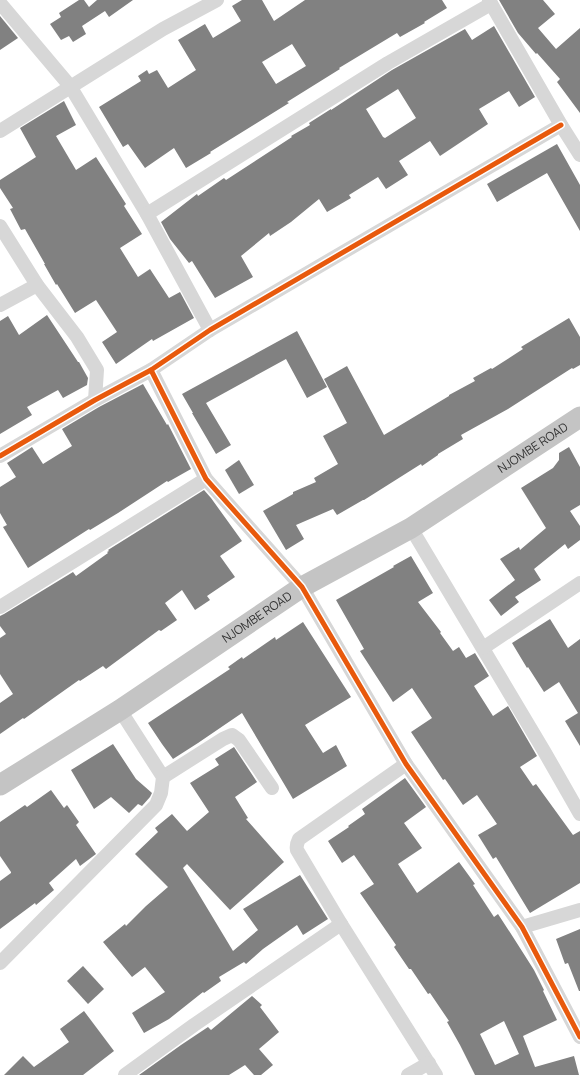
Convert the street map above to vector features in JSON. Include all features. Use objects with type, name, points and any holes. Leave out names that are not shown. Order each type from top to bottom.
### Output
[{"type":"highway","name":"NJOMBE ROAD","points":[[0,785],[120,710],[302,587],[410,528],[580,418]]},
{"type":"street","points":[[0,131],[163,29],[217,0]]},
{"type":"street","points":[[147,214],[388,63],[490,2],[580,155]]},
{"type":"street","points":[[0,3],[70,86],[147,214],[210,330]]},
{"type":"street","points":[[0,456],[95,400],[151,370],[210,330],[561,124]]},
{"type":"street","points":[[0,226],[37,285],[77,337],[97,370],[95,400]]},
{"type":"street","points":[[0,305],[37,285]]},
{"type":"street","points":[[151,370],[206,479],[302,587],[406,764],[522,927],[580,1037]]},
{"type":"street","points":[[0,607],[206,479]]},
{"type":"street","points":[[410,528],[483,648],[580,814]]},
{"type":"street","points":[[483,648],[580,583]]},
{"type":"street","points":[[0,963],[156,805],[161,793],[163,777],[120,710]]},
{"type":"street","points":[[163,777],[223,739],[232,735],[239,740],[272,788]]},
{"type":"street","points":[[406,764],[299,839],[297,843],[297,850],[341,924],[436,1075]]},
{"type":"street","points":[[522,927],[580,910]]},
{"type":"street","points":[[125,1075],[194,1025],[341,924]]},
{"type":"street","points":[[408,1075],[429,1062]]},
{"type":"building","points":[[79,0],[84,0],[89,7],[97,0],[133,0],[109,17],[105,11],[82,26],[86,34],[73,42],[69,36],[61,40],[50,24],[61,17],[59,13]]},
{"type":"building","points":[[242,0],[262,0],[274,21],[305,0],[442,0],[447,8],[424,22],[425,23],[400,37],[397,33],[339,68],[340,69],[287,102],[289,103],[186,168],[174,148],[145,168],[128,144],[123,147],[99,107],[141,81],[138,76],[147,70],[149,74],[157,70],[168,88],[196,70],[178,40],[205,24],[213,38],[241,21],[232,6]],"holes":[[[292,44],[306,66],[276,84],[262,62]]]},
{"type":"building","points":[[499,0],[543,0],[555,14],[538,28],[556,49],[580,28],[580,113],[557,82],[560,79],[518,33]]},
{"type":"building","points":[[0,16],[18,38],[0,50]]},
{"type":"building","points":[[494,26],[535,97],[519,107],[509,91],[479,109],[488,124],[440,156],[430,141],[399,161],[408,175],[386,189],[378,177],[349,195],[351,198],[327,212],[319,199],[291,222],[270,236],[269,233],[241,256],[253,277],[215,298],[192,261],[189,263],[170,239],[161,222],[197,194],[198,196],[224,178],[226,180],[292,137],[291,136],[310,125],[309,123],[392,70],[465,29],[472,40]],"holes":[[[398,89],[416,118],[385,138],[366,109]]]},
{"type":"building","points":[[64,101],[76,125],[56,136],[76,170],[96,157],[126,204],[124,206],[142,234],[120,248],[138,277],[150,269],[169,298],[180,292],[194,318],[153,341],[152,339],[116,364],[102,342],[117,332],[96,300],[75,313],[57,284],[56,285],[25,229],[21,230],[10,209],[13,208],[0,188],[0,180],[36,157],[20,128]]},
{"type":"building","points":[[557,144],[580,185],[580,231],[547,173],[497,202],[487,184]]},
{"type":"building","points":[[47,315],[79,362],[88,378],[87,385],[63,398],[58,390],[27,407],[32,415],[0,434],[0,321],[8,316],[19,335]]},
{"type":"building","points":[[569,318],[580,337],[580,365],[573,369],[572,368],[508,409],[461,435],[463,439],[438,454],[422,466],[421,464],[364,500],[337,515],[333,509],[296,525],[304,539],[286,550],[263,511],[293,494],[293,492],[316,482],[314,478],[338,464],[323,436],[347,423],[324,379],[347,366],[384,435],[449,395],[475,381],[473,378],[491,368],[492,369],[523,349],[521,347]]},
{"type":"building","points":[[297,331],[327,387],[307,398],[286,359],[206,403],[231,445],[216,454],[182,394]]},
{"type":"building","points":[[143,384],[167,425],[168,424],[191,469],[168,482],[167,481],[28,568],[3,527],[7,525],[0,513],[0,487],[16,477],[7,463],[32,447],[43,464],[72,446],[62,429],[99,407]]},
{"type":"building","points":[[569,447],[580,467],[580,505],[570,511],[580,526],[580,540],[568,549],[565,544],[534,569],[541,580],[515,597],[519,602],[501,616],[489,600],[515,580],[500,559],[519,547],[520,550],[546,528],[521,488],[553,468],[559,460],[559,453]]},
{"type":"building","points":[[239,460],[254,485],[239,494],[225,470]]},
{"type":"building","points":[[204,490],[242,541],[220,556],[235,577],[207,596],[210,600],[195,610],[182,590],[165,603],[177,620],[161,631],[159,630],[106,669],[103,666],[80,681],[79,680],[0,734],[0,703],[13,694],[0,674],[0,638],[6,634],[0,626],[0,616],[73,572],[76,576],[108,553],[108,550]]},
{"type":"building","points":[[411,556],[433,593],[418,602],[441,632],[440,633],[453,651],[459,647],[466,658],[475,653],[489,676],[474,686],[493,716],[508,706],[537,756],[520,767],[533,786],[536,784],[573,835],[580,831],[580,883],[530,913],[496,857],[493,859],[478,835],[497,824],[477,795],[463,805],[445,779],[443,780],[411,732],[432,718],[412,688],[393,702],[360,651],[364,649],[336,600]]},
{"type":"building","points":[[550,619],[568,648],[580,639],[580,746],[565,721],[578,713],[559,682],[544,692],[512,643]]},
{"type":"building","points":[[303,622],[351,697],[305,725],[323,753],[336,745],[347,766],[293,799],[242,713],[173,759],[148,723],[230,669],[228,667],[242,657],[243,659],[275,637],[276,640]]},
{"type":"building","points":[[113,744],[136,779],[152,793],[142,806],[138,804],[129,813],[111,797],[94,809],[71,770]]},
{"type":"building","points":[[234,747],[257,782],[235,797],[248,818],[246,819],[284,862],[230,910],[187,864],[183,868],[233,951],[258,930],[243,909],[300,875],[328,919],[303,935],[297,925],[263,949],[246,964],[244,962],[219,977],[221,981],[204,993],[203,992],[169,1019],[144,1033],[132,1013],[165,992],[145,967],[132,977],[103,942],[125,924],[126,926],[168,887],[135,854],[158,832],[155,828],[172,814],[187,831],[209,812],[190,783],[219,765],[215,759]]},
{"type":"building","points":[[405,778],[426,807],[404,823],[422,848],[398,864],[417,893],[459,862],[475,884],[473,885],[494,917],[498,914],[534,970],[557,1020],[523,1036],[535,1067],[574,1056],[579,1075],[475,1075],[447,1022],[449,1021],[430,993],[428,994],[411,969],[409,969],[394,947],[396,945],[360,893],[374,884],[354,855],[342,863],[328,841],[365,814],[362,809]],"holes":[[[504,1021],[519,1054],[495,1065],[480,1034]]]},
{"type":"building","points":[[51,790],[64,808],[67,805],[79,822],[76,825],[96,854],[80,866],[76,859],[49,883],[54,890],[36,905],[35,903],[0,929],[0,881],[11,872],[0,856],[0,822],[25,805],[27,807]]},
{"type":"building","points":[[580,929],[579,991],[568,963],[565,964],[556,939]]},
{"type":"building","points":[[83,966],[104,989],[88,1004],[67,981]]},
{"type":"building","points":[[252,996],[262,1005],[260,1007],[279,1032],[259,1049],[273,1065],[261,1075],[254,1075],[245,1065],[229,1075],[139,1075],[208,1027],[211,1030]]},
{"type":"building","points":[[84,1011],[114,1051],[83,1075],[4,1075],[23,1056],[34,1067],[69,1042],[60,1029]]},
{"type":"cycle path","points":[[0,456],[95,400],[151,370],[210,330],[561,125]]},
{"type":"cycle path","points":[[151,370],[206,479],[302,587],[406,764],[522,927],[580,1037]]}]
